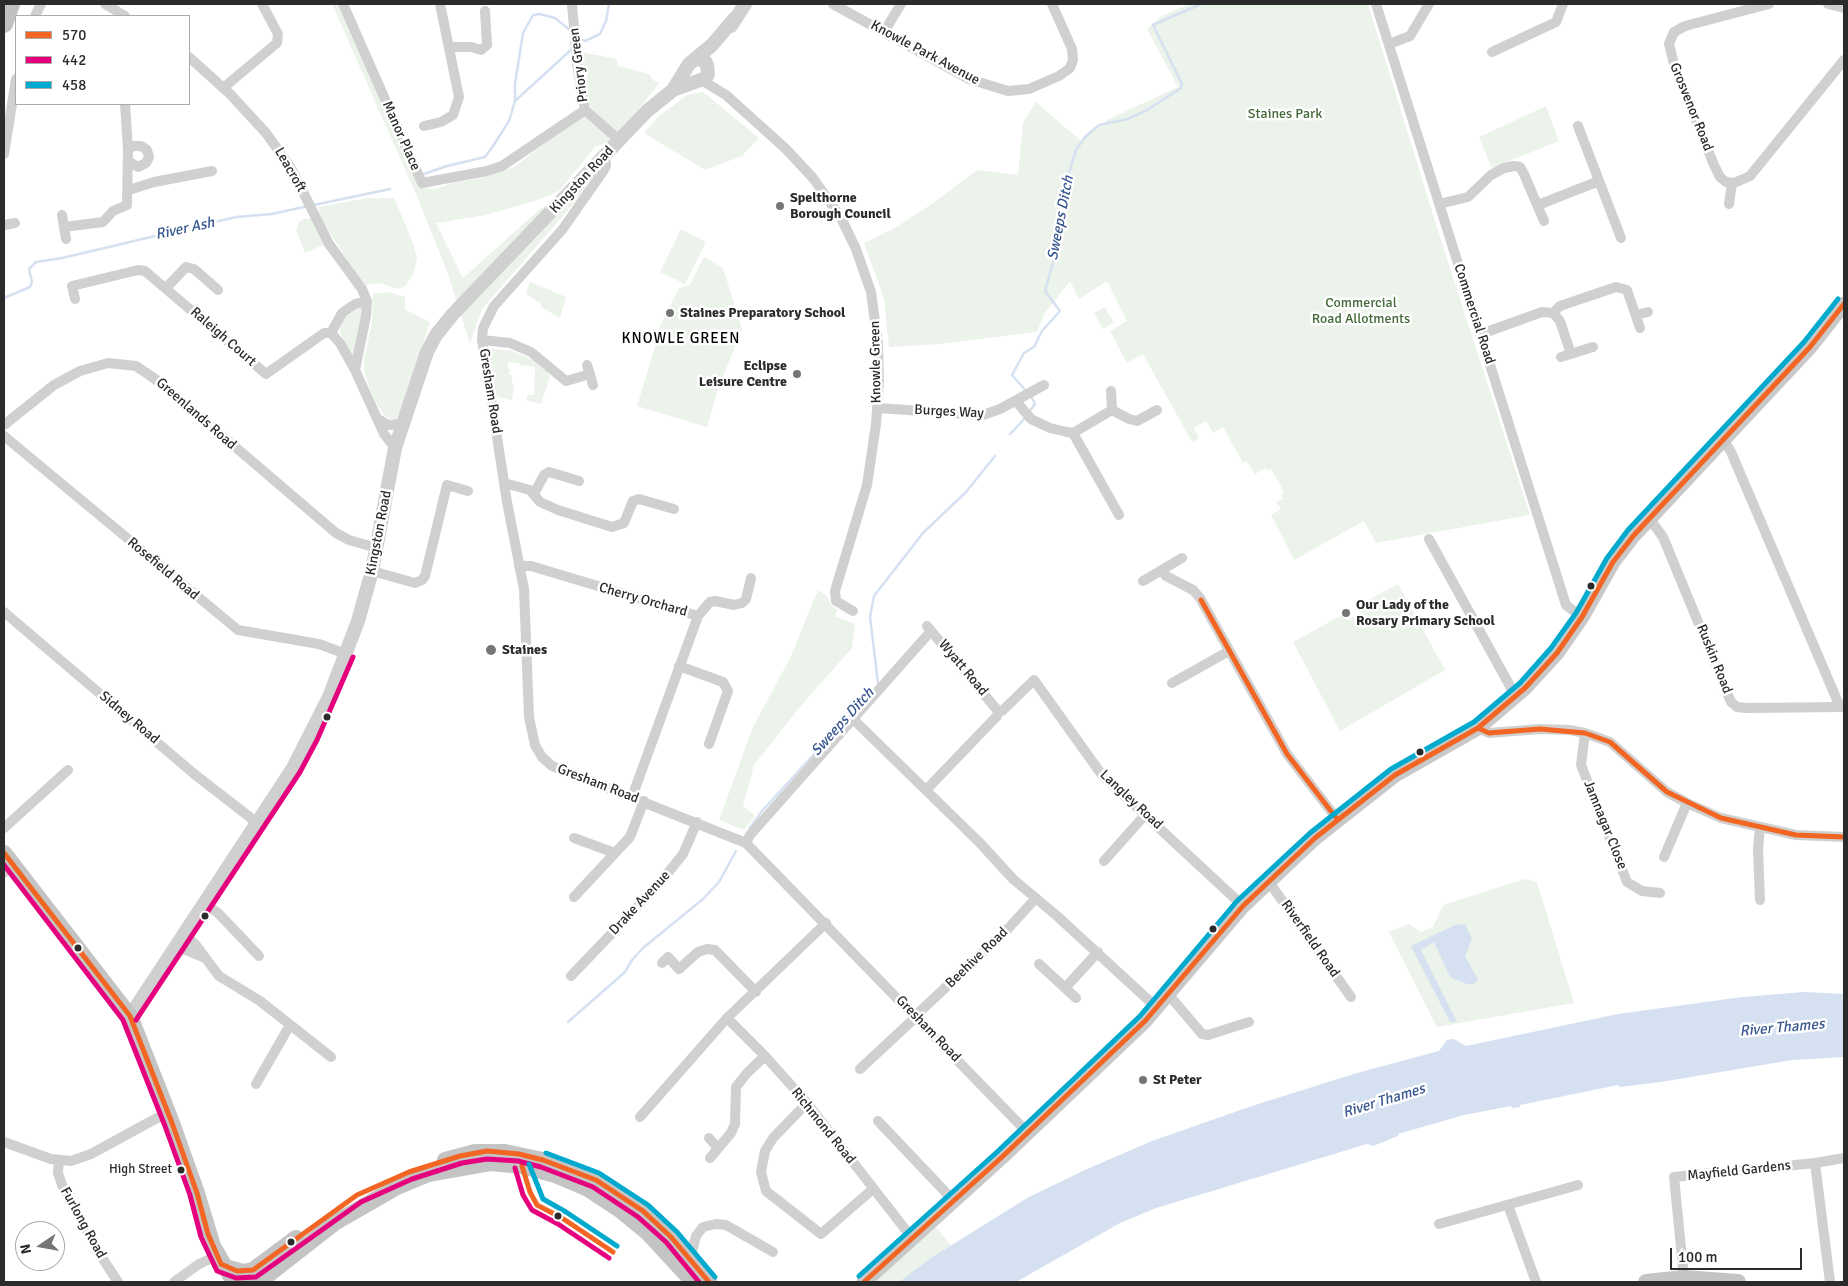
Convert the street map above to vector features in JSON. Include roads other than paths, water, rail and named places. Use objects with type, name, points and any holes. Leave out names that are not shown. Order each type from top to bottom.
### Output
[{"type":"highway","points":[[4,24],[11,4]]},
{"type":"main road","points":[[864,1282],[1027,1132],[1157,1008],[1244,906],[1337,819],[1395,775],[1478,728],[1516,697],[1557,654],[1582,617],[1622,548],[1810,346],[1844,304]]},
{"type":"main road","points":[[4,853],[9,870],[130,1016],[232,1274]]},
{"type":"main road","points":[[232,1274],[253,1270],[264,1264],[358,1195],[396,1177],[475,1152],[519,1154],[583,1174],[635,1205],[671,1237],[710,1282]]},
{"type":"main road","points":[[232,1274],[261,1281],[336,1222],[382,1194],[428,1174],[490,1163],[522,1166],[555,1175],[588,1189],[620,1210],[648,1233],[694,1282]]},
{"type":"main road","points":[[1646,1282],[1684,1278],[1738,1282]]},
{"type":"street","points":[[105,4],[123,15]]},
{"type":"street","points":[[223,88],[276,43],[278,34],[262,4]]},
{"type":"street","name":"Manor Place","points":[[343,4],[422,183],[458,175],[487,172],[502,166],[585,110]]},
{"type":"street","points":[[424,126],[448,119],[458,107],[457,81],[440,4]]},
{"type":"street","name":"Priory Green","points":[[572,4],[576,54],[585,110],[619,140]]},
{"type":"street","name":"Kingston Road","points":[[130,1016],[293,768],[310,736],[346,654],[378,548],[395,448],[422,368],[436,335],[648,111],[699,72],[746,4]]},
{"type":"street","name":"Knowle Park Avenue","points":[[834,4],[969,79],[1008,91],[1019,91],[1059,76],[1070,68],[1073,60],[1072,49],[1052,4]]},
{"type":"street","points":[[884,32],[901,4]]},
{"type":"street","name":"Commercial Road","points":[[1376,4],[1566,605],[1582,617]]},
{"type":"street","points":[[1389,44],[1410,36],[1429,4]]},
{"type":"street","points":[[1492,52],[1556,22],[1563,4]]},
{"type":"street","name":"Grosvenor Road","points":[[1732,183],[1726,182],[1720,177],[1714,165],[1674,64],[1669,44],[1674,32],[1685,26],[1769,4]]},
{"type":"street","points":[[1828,4],[1844,8]]},
{"type":"street","points":[[450,47],[481,50],[487,45],[485,11]]},
{"type":"street","name":"Leacroft","points":[[190,58],[266,132],[291,168],[329,244],[362,289],[367,301]]},
{"type":"street","points":[[1728,204],[1732,183],[1750,176],[1844,60]]},
{"type":"street","name":"Knowle Green","points":[[699,72],[797,160],[829,198],[841,218],[865,272],[876,314],[879,381],[877,408],[867,485],[835,591],[835,599],[838,603],[854,611]]},
{"type":"street","points":[[4,154],[15,85]]},
{"type":"street","points":[[64,227],[103,222],[113,211],[127,206],[129,190],[125,105]]},
{"type":"street","points":[[1578,126],[1621,238]]},
{"type":"street","points":[[1572,143],[1582,139]]},
{"type":"street","name":"Gresham Road","points":[[605,156],[606,166],[602,173],[562,230],[494,306],[483,328],[482,340],[527,614],[529,717],[538,752],[552,766],[746,843],[826,922],[1027,1132]]},
{"type":"street","points":[[1439,204],[1468,197],[1491,175],[1504,168],[1514,166],[1520,167],[1544,221]]},
{"type":"street","points":[[129,190],[154,182],[212,172]]},
{"type":"street","points":[[1538,205],[1599,181]]},
{"type":"street","points":[[62,215],[66,239]]},
{"type":"street","points":[[4,225],[15,223]]},
{"type":"street","points":[[166,288],[186,267],[194,269],[218,290]]},
{"type":"street","name":"Raleigh Court","points":[[74,299],[72,286],[138,270],[145,271],[266,374],[324,333],[331,333]]},
{"type":"street","points":[[1553,314],[1560,306],[1616,287],[1627,290],[1640,328]]},
{"type":"street","points":[[355,370],[367,301],[355,304],[342,313],[331,333],[340,342],[384,434],[395,448]]},
{"type":"street","points":[[1481,334],[1542,312],[1553,314],[1560,320],[1566,356],[1592,347]]},
{"type":"street","points":[[1636,315],[1648,312]]},
{"type":"street","points":[[482,340],[510,343],[531,352],[566,381],[589,370],[593,386]]},
{"type":"street","name":"Greenlands Road","points":[[4,425],[54,384],[80,371],[108,363],[136,366],[158,381],[336,533],[350,540],[378,548]]},
{"type":"street","name":"Burges Way","points":[[877,408],[982,416],[990,414],[1041,387]]},
{"type":"street","points":[[1111,391],[1112,410]]},
{"type":"street","points":[[1016,401],[1031,419],[1050,428],[1073,433],[1112,410]]},
{"type":"street","points":[[1112,410],[1137,421],[1157,410]]},
{"type":"street","points":[[377,418],[388,425],[402,424]]},
{"type":"street","points":[[1073,433],[1119,515]]},
{"type":"street","name":"Rosefield Road","points":[[4,436],[238,630],[319,644],[346,654]]},
{"type":"street","points":[[1723,439],[1731,452],[1842,707]]},
{"type":"street","points":[[534,494],[544,475],[549,472],[579,481]]},
{"type":"street","points":[[504,483],[530,490],[540,502],[558,510],[612,527],[618,527],[624,523],[633,501],[639,499],[674,509]]},
{"type":"street","points":[[372,571],[416,583],[422,580],[425,576],[447,485],[468,491]]},
{"type":"street","name":"Ruskin Road","points":[[1649,518],[1663,537],[1731,702],[1737,707],[1746,708],[1842,707]]},
{"type":"street","points":[[1429,539],[1516,697]]},
{"type":"street","points":[[1143,581],[1182,558]]},
{"type":"street","name":"Cherry Orchard","points":[[519,566],[531,566],[698,616],[632,797]]},
{"type":"street","points":[[1162,570],[1166,576],[1193,590],[1200,598],[1287,754],[1337,819]]},
{"type":"street","points":[[698,616],[710,602],[716,600],[734,605],[742,603],[746,599],[751,578]]},
{"type":"street","name":"Sidney Road","points":[[4,612],[193,773],[256,822]]},
{"type":"street","name":"Wyatt Road","points":[[854,720],[929,628],[998,711]]},
{"type":"street","points":[[1172,683],[1229,651]]},
{"type":"street","points":[[679,666],[723,682],[728,691],[709,744]]},
{"type":"street","name":"Langley Road","points":[[998,711],[1002,711],[1034,680],[1102,775],[1244,906]]},
{"type":"street","points":[[926,790],[996,716],[998,711]]},
{"type":"street","points":[[746,843],[750,835],[854,720],[1013,879],[1098,952],[1157,1008]]},
{"type":"street","points":[[1478,728],[1489,733],[1540,729],[1570,730],[1585,733],[1610,742],[1667,792],[1687,804],[1721,818],[1760,828],[1796,834],[1844,837]]},
{"type":"street","name":"Jamnagar Close","points":[[1585,733],[1581,765],[1627,882],[1642,891],[1660,893]]},
{"type":"street","points":[[4,828],[68,770]]},
{"type":"street","points":[[574,898],[630,837],[644,801]]},
{"type":"street","points":[[1664,857],[1687,804]]},
{"type":"street","points":[[1104,861],[1146,815]]},
{"type":"street","name":"Drake Avenue","points":[[571,976],[659,884],[683,854],[697,822]]},
{"type":"street","points":[[1760,828],[1760,900]]},
{"type":"street","points":[[574,838],[615,853]]},
{"type":"street","name":"Riverfield Road","points":[[1269,882],[1351,997]]},
{"type":"street","name":"Beehive Road","points":[[860,1069],[992,944],[1036,898]]},
{"type":"street","points":[[204,903],[218,913],[259,956]]},
{"type":"street","points":[[640,1117],[727,1018],[756,992],[826,922]]},
{"type":"street","points":[[180,940],[206,958],[219,976],[260,1001],[331,1057]]},
{"type":"street","points":[[662,963],[668,957],[679,969],[698,952],[713,949],[722,954],[756,992]]},
{"type":"street","points":[[1065,988],[1098,952]]},
{"type":"street","points":[[1039,964],[1076,998]]},
{"type":"street","points":[[1169,995],[1202,1034],[1208,1036],[1249,1022]]},
{"type":"street","name":"Richmond Road","points":[[727,1018],[765,1056],[807,1103],[912,1238]]},
{"type":"street","points":[[256,1084],[290,1025]]},
{"type":"street","points":[[710,1158],[735,1124],[736,1087],[747,1073],[765,1056]]},
{"type":"street","points":[[807,1103],[773,1138],[765,1151],[761,1172],[766,1191],[821,1234],[873,1189]]},
{"type":"street","points":[[4,1142],[58,1160],[71,1161],[91,1154],[168,1112]]},
{"type":"street","points":[[878,1121],[953,1200]]},
{"type":"street","points":[[709,1138],[718,1148]]},
{"type":"street","name":"Mayfield Gardens","points":[[1684,1278],[1674,1177],[1844,1158]]},
{"type":"street","name":"Furlong Road","points":[[58,1160],[58,1173],[62,1185],[99,1253],[118,1282]]},
{"type":"street","points":[[1815,1162],[1830,1282]]},
{"type":"street","points":[[1439,1224],[1578,1185]]},
{"type":"street","points":[[1508,1205],[1536,1282]]},
{"type":"street","points":[[690,1260],[696,1236],[703,1227],[721,1224],[772,1252]]},
{"type":"street","points":[[671,1237],[696,1236]]},
{"type":"street","points":[[174,1282],[199,1264],[232,1274]]},
{"type":"water","points":[[1465,924],[1472,939],[1465,956],[1478,980],[1473,984],[1467,984],[1450,977],[1434,942],[1421,950],[1457,1022],[1450,1022],[1411,946],[1455,925]]},
{"type":"water","name":"River Thames","points":[[1804,992],[1844,994],[1844,1057],[1792,1060],[1661,1082],[1620,1087],[1618,1085],[1520,1105],[1520,1107],[1512,1108],[1511,1106],[1464,1115],[1398,1134],[1398,1136],[1373,1146],[1367,1144],[1156,1208],[1120,1223],[1016,1282],[899,1282],[931,1258],[1027,1198],[1087,1169],[1152,1141],[1252,1106],[1357,1073],[1439,1051],[1447,1040],[1454,1039],[1466,1046],[1618,1014],[1742,997]]},
{"type":"waterway","name":"River Ash","points":[[577,36],[585,41],[600,34],[606,21],[609,4]]},
{"type":"waterway","name":"Sweeps Ditch","points":[[1027,392],[1012,375],[1024,353],[1034,347],[1042,331],[1060,311],[1045,291],[1053,263],[1064,190],[1076,150],[1085,137],[1099,125],[1128,119],[1147,110],[1181,88],[1182,84],[1153,25],[1201,4]]},
{"type":"waterway","name":"River Ash","points":[[421,175],[447,166],[485,157],[493,146],[509,121],[515,101],[515,84],[523,33],[533,15],[539,14],[555,18],[571,31]]},
{"type":"waterway","name":"River Ash","points":[[515,101],[573,48]]},
{"type":"waterway","name":"River Ash","points":[[314,205],[390,189]]},
{"type":"waterway","name":"River Ash","points":[[4,298],[30,287],[32,282],[29,269],[36,262],[62,258],[236,217],[272,214],[308,206]]},
{"type":"waterway","name":"Sweeps Ditch","points":[[1029,412],[1035,404],[1031,396]]},
{"type":"waterway","name":"Sweeps Ditch","points":[[1010,434],[1026,417]]},
{"type":"waterway","name":"Sweeps Ditch","points":[[878,683],[870,617],[874,596],[923,533],[966,492],[995,456]]},
{"type":"waterway","name":"Sweeps Ditch","points":[[749,829],[762,811],[850,715]]},
{"type":"waterway","name":"Sweeps Ditch","points":[[568,1022],[625,972],[632,960],[643,948],[703,899],[719,882],[736,851]]},
{"type":"place","name":"Spelthorne Borough Council","points":[[780,206]]},
{"type":"place","name":"Staines Preparatory School","points":[[670,313]]},
{"type":"place","name":"Eclipse Leisure Centre","points":[[797,374]]},
{"type":"place","name":"Our Lady of the Rosary Primary School","points":[[1346,613]]},
{"type":"place","name":"Staines","points":[[491,650]]},
{"type":"place","name":"St Peter","points":[[1143,1080]]},
{"type":"place","name":"High Street","points":[[181,1170]]},
{"type":"district","name":"KNOWLE GREEN","points":[[681,339]]},
{"type":"park label","name":"Staines Park","points":[[1285,114]]},
{"type":"park label","name":"Commercial Road Allotments","points":[[1361,312]]}]
